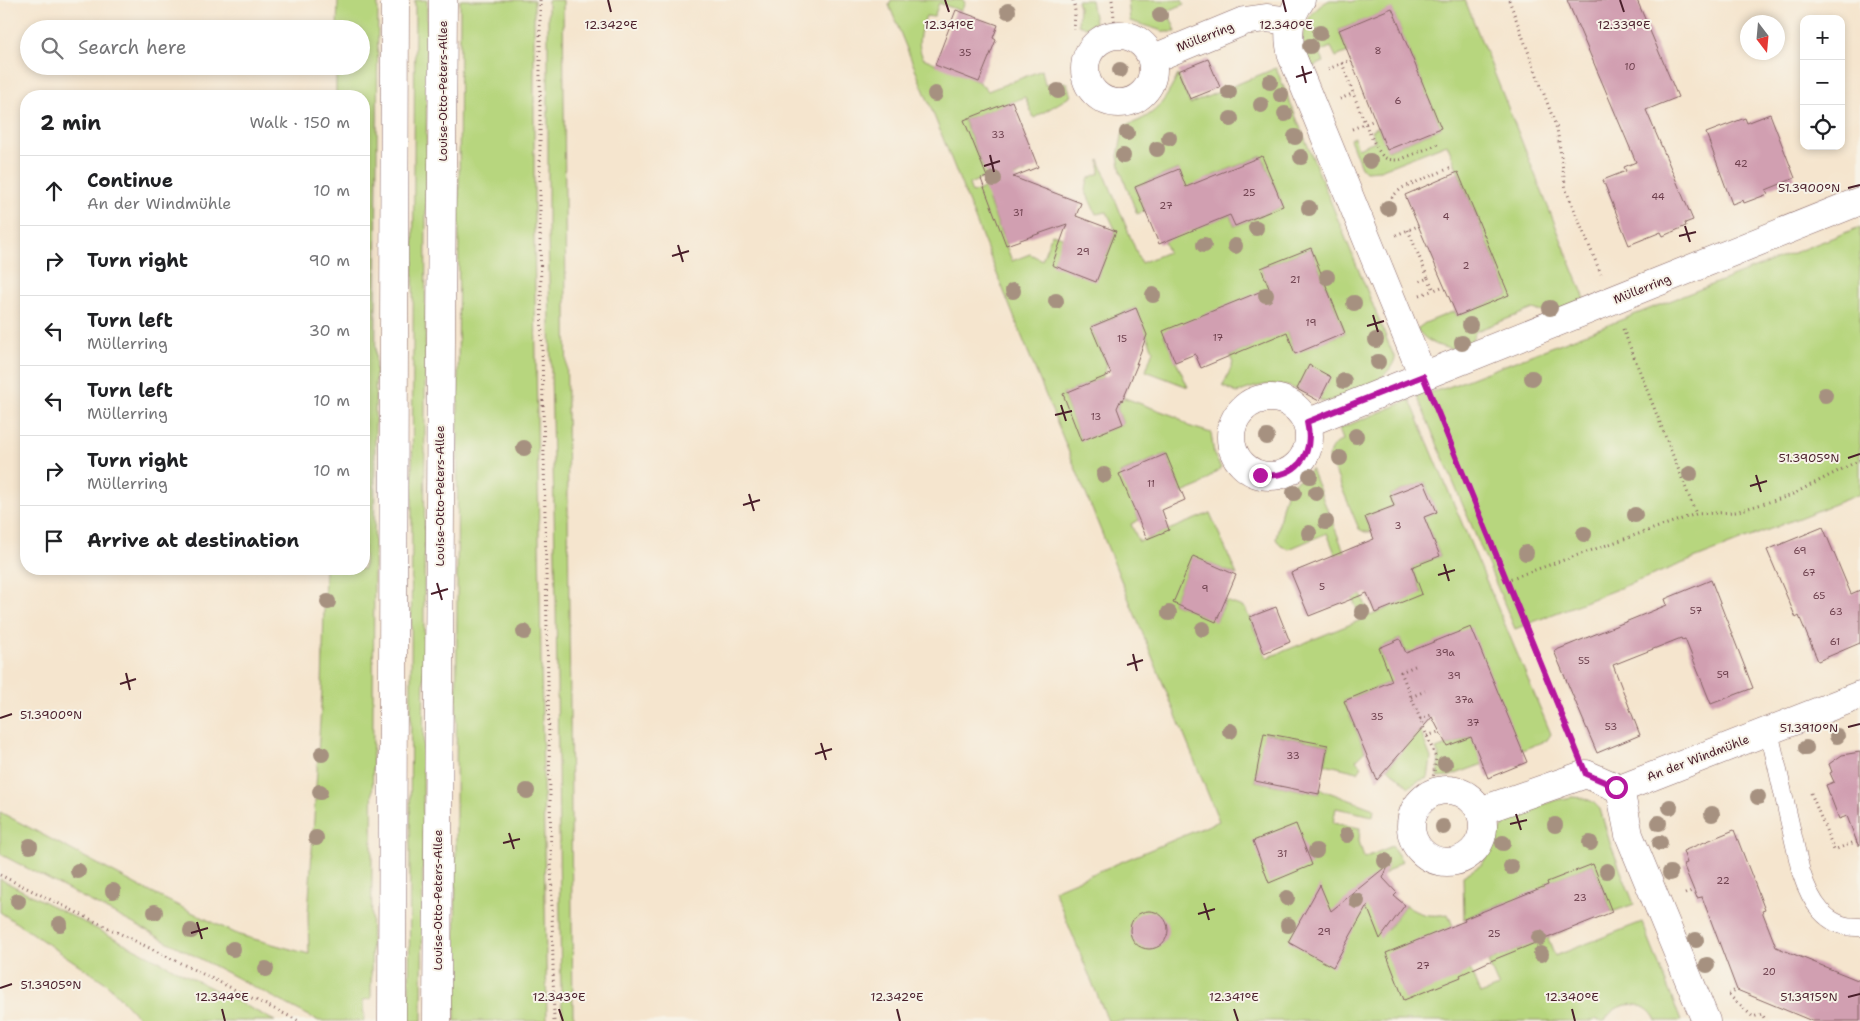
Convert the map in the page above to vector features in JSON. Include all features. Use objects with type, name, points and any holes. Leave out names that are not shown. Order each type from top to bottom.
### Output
[{"type":"street","points":[[392,1021],[396,0]]},
{"type":"street","name":"Louise-Otto-Peters-Allee","points":[[437,1021],[443,0]]},
{"type":"street","name":"Müllerring","points":[[1152,59],[1244,21],[1266,18],[1296,10],[1289,44],[1292,56],[1423,376]]},
{"type":"street","points":[[1116,35],[1129,36],[1139,41],[1152,59],[1151,81],[1145,91],[1136,98],[1125,102],[1113,102],[1102,99],[1093,92],[1087,82],[1085,71],[1086,60],[1090,50],[1098,42],[1116,35]]},
{"type":"street","name":"Müllerring","points":[[1307,422],[1860,201]]},
{"type":"street","name":"An der Windmühle","points":[[1620,789],[1860,695]]},
{"type":"street","points":[[1480,812],[1586,774],[1620,789],[1630,835],[1706,1021]]},
{"type":"street","points":[[1453,791],[1464,795],[1473,802],[1480,812],[1482,823],[1481,835],[1476,846],[1468,855],[1456,861],[1444,862],[1432,859],[1422,852],[1411,832],[1411,820],[1415,810],[1422,800],[1436,792],[1453,791]]},
{"type":"lane","points":[[1768,731],[1807,892],[1819,911],[1839,923],[1860,926]]},
{"type":"path","points":[[540,0],[540,245],[554,1021]]},
{"type":"path","points":[[1073,0],[1076,11],[1074,30]]},
{"type":"path","points":[[1112,0],[1116,35]]},
{"type":"path","points":[[1509,0],[1557,129],[1566,190],[1696,514]]},
{"type":"path","points":[[1337,65],[1351,60]]},
{"type":"path","points":[[1342,64],[1377,149],[1385,158],[1399,160],[1441,143]]},
{"type":"path","points":[[1361,126],[1375,120]]},
{"type":"path","points":[[1367,238],[1392,196],[1402,188],[1450,168]]},
{"type":"path","points":[[1418,226],[1406,231],[1432,291],[1444,286]]},
{"type":"path","points":[[1390,294],[1428,278]]},
{"type":"path","points":[[1423,376],[1586,774]]},
{"type":"path","points":[[1506,580],[1696,514],[1735,512],[1789,496],[1860,460]]},
{"type":"path","points":[[1415,666],[1401,672],[1436,758],[1433,778],[1436,792]]},
{"type":"path","points":[[1411,697],[1425,691]]},
{"type":"path","points":[[1420,719],[1434,714]]},
{"type":"path","points":[[1426,736],[1441,731]]},
{"type":"path","points":[[1808,786],[1834,850],[1860,840]]},
{"type":"path","points":[[0,875],[299,1021]]},
{"type":"path","points":[[1725,998],[1736,989]]},
{"type":"path","points":[[1729,994],[1753,1017],[1762,1014],[1766,1021]]},
{"type":"green space","points":[[338,0],[378,0],[371,999],[363,1000],[364,1021],[319,1021],[0,854],[0,812],[150,892],[239,935],[309,954],[308,915],[322,689],[325,575],[370,575],[370,90],[336,90],[336,75],[370,75],[370,20],[337,20]]},
{"type":"green space","points":[[415,0],[427,0],[422,1021],[409,1021]]},
{"type":"green space","points":[[460,0],[534,0],[534,236],[547,1021],[455,1021]]},
{"type":"green space","points":[[548,0],[563,0],[573,1014],[576,1021],[563,1021],[561,996],[556,601],[548,232]]},
{"type":"green space","points":[[891,0],[963,0],[965,3],[961,11],[939,3],[934,17],[926,16],[920,37],[921,53],[923,58],[979,82],[988,91],[1042,70],[1045,85],[1067,83],[1071,96],[1034,118],[1025,97],[964,120],[983,167],[1019,153],[1026,172],[987,188],[989,201],[1012,261],[1030,254],[1042,260],[1052,234],[1062,237],[1096,281],[1116,231],[1107,212],[1096,214],[1085,190],[1089,178],[1100,173],[1099,160],[1141,263],[1168,252],[1163,239],[1230,215],[1235,226],[1283,206],[1262,156],[1214,175],[1187,191],[1178,169],[1135,187],[1145,211],[1137,214],[1121,172],[1118,156],[1124,126],[1144,118],[1157,108],[1168,94],[1178,75],[1190,104],[1276,68],[1395,359],[1384,375],[1376,381],[1327,402],[1290,387],[1275,384],[1260,386],[1237,393],[1223,386],[1233,363],[1230,356],[1251,347],[1184,326],[1164,335],[1188,387],[1146,371],[1153,350],[1135,308],[1091,327],[1107,365],[1102,378],[1063,394],[1081,440],[1123,424],[1117,408],[1122,397],[1177,417],[1188,426],[1211,433],[1214,455],[1221,468],[1199,486],[1182,493],[1166,454],[1120,473],[1139,520],[1131,524],[1139,542],[1210,513],[1237,575],[1193,557],[1173,603],[1216,621],[1226,601],[1245,608],[1267,658],[1361,620],[1327,533],[1289,549],[1281,546],[1276,539],[1288,486],[1305,476],[1311,469],[1370,616],[1422,593],[1412,567],[1440,556],[1424,517],[1436,512],[1425,482],[1390,495],[1394,506],[1365,517],[1371,532],[1365,532],[1359,529],[1329,457],[1333,446],[1343,440],[1339,429],[1410,400],[1551,734],[1547,740],[1522,750],[1450,776],[1437,777],[1439,756],[1436,749],[1508,722],[1409,652],[1406,652],[1400,639],[1379,648],[1385,663],[1392,661],[1431,758],[1428,778],[1418,781],[1409,787],[1388,768],[1396,758],[1410,732],[1390,682],[1344,701],[1365,751],[1356,760],[1362,766],[1358,772],[1325,764],[1328,745],[1265,733],[1255,781],[1319,794],[1320,789],[1374,809],[1373,816],[1336,808],[1333,823],[1360,828],[1359,841],[1364,858],[1392,846],[1402,861],[1382,876],[1376,923],[1387,930],[1405,905],[1425,914],[1448,914],[1480,994],[1499,987],[1488,962],[1524,947],[1505,902],[1464,919],[1463,876],[1481,865],[1505,824],[1527,810],[1572,797],[1584,798],[1593,802],[1600,809],[1610,843],[1634,904],[1612,912],[1593,864],[1548,882],[1567,930],[1548,938],[1555,956],[1642,922],[1681,1021],[1656,1021],[1646,1008],[1631,1004],[1616,1009],[1605,1021],[1598,1021],[1597,1019],[1592,1021],[1108,1021],[1054,890],[1219,821],[889,5]],"holes":[[[983,178],[987,187],[972,193],[969,184]],[[1311,248],[1345,333],[1295,353],[1261,268]]]},
{"type":"green space","points":[[1077,0],[1091,0],[1095,22],[1086,27],[1078,25],[1079,7]]},
{"type":"green space","points":[[1128,0],[1182,0],[1184,4],[1168,11],[1176,32],[1166,32],[1130,21]]},
{"type":"green space","points":[[1330,0],[1346,0],[1351,2],[1356,0],[1465,0],[1585,299],[1549,314],[1533,309],[1476,331],[1469,346],[1462,348],[1455,349],[1440,346],[1422,335],[1417,329],[1425,323],[1455,311],[1457,316],[1509,295],[1447,144],[1380,170],[1366,171],[1361,167],[1350,139],[1354,137],[1358,148],[1375,141],[1371,130],[1378,127],[1388,150],[1441,128],[1392,9],[1339,30],[1348,52],[1336,57],[1331,47],[1319,52],[1324,62],[1311,67],[1303,48],[1303,34],[1312,14]]},
{"type":"green space","points":[[1860,227],[1860,494],[1515,629],[1417,396],[1446,388]]},
{"type":"green space","points":[[0,879],[275,1021],[142,1021],[106,983],[0,912]]},
{"type":"building","points":[[1567,0],[1637,0],[1678,97],[1646,110],[1693,220],[1685,223],[1686,226],[1663,236],[1661,232],[1629,245],[1603,180],[1626,171],[1624,167],[1636,162]]},
{"type":"building","points":[[1392,8],[1441,128],[1387,150],[1339,30]]},
{"type":"building","points":[[956,10],[998,25],[993,38],[996,40],[979,82],[935,65]]},
{"type":"building","points":[[1208,59],[1220,87],[1190,99],[1178,71]]},
{"type":"building","points":[[1012,101],[1038,167],[1013,177],[1081,203],[1076,216],[1116,231],[1096,282],[1052,265],[1067,224],[1006,245],[981,179],[987,177],[964,120]]},
{"type":"building","points":[[1770,114],[1795,178],[1766,190],[1768,194],[1744,203],[1743,200],[1732,204],[1706,133],[1745,118],[1747,123]]},
{"type":"building","points":[[1262,156],[1283,206],[1235,226],[1230,215],[1159,244],[1135,187],[1179,169],[1186,187]]},
{"type":"building","points":[[1458,172],[1509,295],[1457,316],[1405,195]]},
{"type":"building","points":[[1311,248],[1345,333],[1295,354],[1287,332],[1201,368],[1195,354],[1175,362],[1163,331],[1269,288],[1261,268]]},
{"type":"building","points":[[1136,308],[1147,335],[1136,364],[1138,363],[1122,401],[1121,399],[1117,408],[1123,424],[1081,441],[1063,394],[1111,374],[1091,327]]},
{"type":"building","points":[[1309,365],[1331,377],[1319,401],[1297,389]]},
{"type":"building","points":[[1166,454],[1185,500],[1162,510],[1169,530],[1147,539],[1119,474]]},
{"type":"building","points":[[1424,482],[1437,512],[1424,517],[1440,556],[1412,567],[1422,594],[1375,613],[1367,593],[1309,616],[1291,573],[1374,539],[1365,517],[1394,506],[1390,495]]},
{"type":"building","points":[[1823,527],[1851,594],[1860,590],[1860,643],[1818,661],[1799,616],[1796,618],[1767,550]]},
{"type":"building","points":[[1193,556],[1236,575],[1216,622],[1173,603]]},
{"type":"building","points":[[1711,580],[1753,688],[1711,704],[1685,639],[1682,640],[1681,638],[1613,665],[1640,735],[1597,753],[1554,651],[1667,605],[1665,599]]},
{"type":"building","points":[[1276,607],[1290,642],[1264,653],[1250,617]]},
{"type":"building","points":[[1471,627],[1527,762],[1488,778],[1471,737],[1447,746],[1432,717],[1377,780],[1344,701],[1392,681],[1379,648],[1400,639],[1406,653]]},
{"type":"building","points":[[1264,733],[1328,745],[1319,794],[1255,781]]},
{"type":"building","points":[[1860,752],[1860,845],[1858,845],[1847,816],[1839,819],[1826,785],[1834,782],[1829,764],[1842,755]]},
{"type":"building","points":[[1296,824],[1312,865],[1269,883],[1253,841]]},
{"type":"building","points":[[1734,830],[1765,910],[1762,911],[1776,947],[1860,981],[1860,1021],[1812,1021],[1737,990],[1702,897],[1697,898],[1683,864],[1687,863],[1683,851]]},
{"type":"building","points":[[1389,864],[1383,878],[1397,893],[1394,896],[1405,905],[1380,939],[1367,906],[1333,967],[1288,942],[1320,885],[1331,911]]},
{"type":"building","points":[[1593,864],[1612,912],[1488,962],[1460,975],[1461,977],[1404,1000],[1386,953],[1465,921],[1464,919],[1548,885],[1547,882]]},
{"type":"building","points":[[1149,911],[1162,917],[1168,930],[1162,943],[1149,949],[1136,943],[1130,930],[1136,917]]},
{"type":"route","points":[[1260,475],[1284,474],[1295,468],[1303,458],[1308,447],[1307,422],[1423,376],[1586,774],[1616,787]]}]
